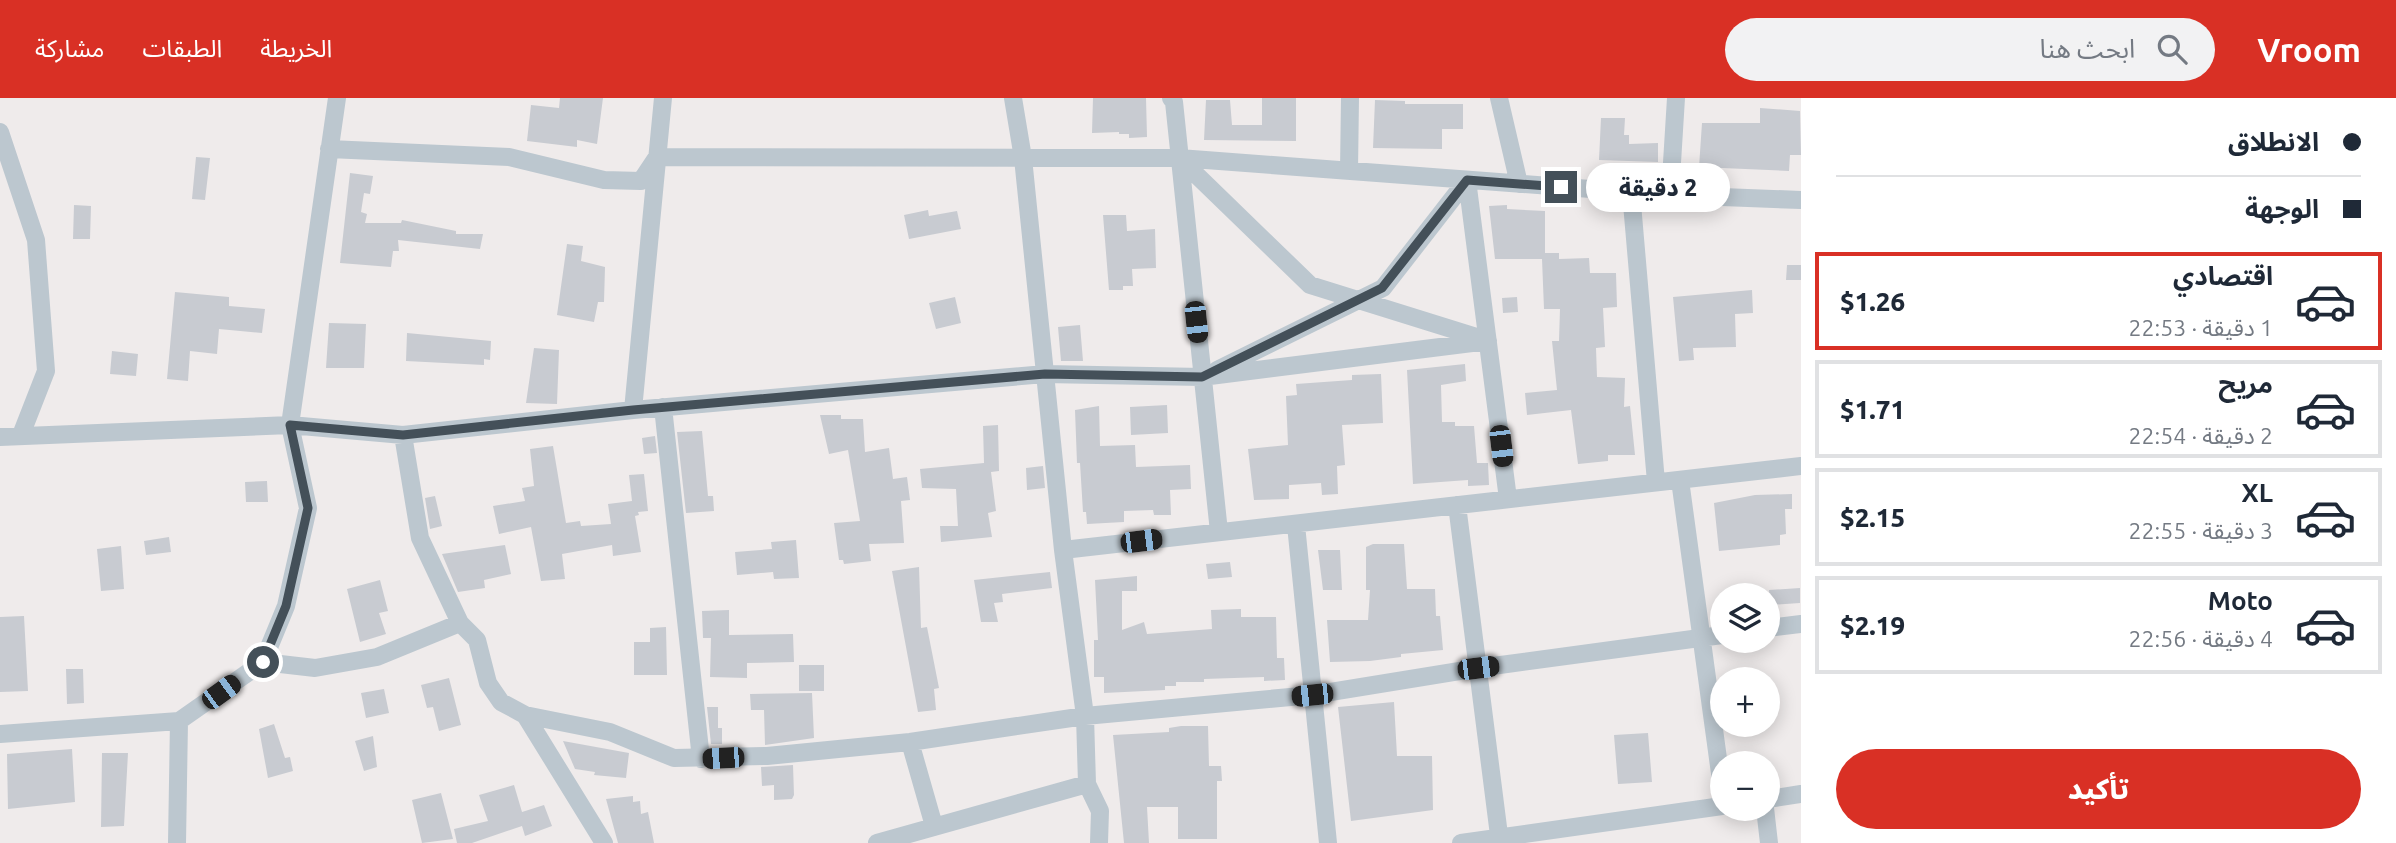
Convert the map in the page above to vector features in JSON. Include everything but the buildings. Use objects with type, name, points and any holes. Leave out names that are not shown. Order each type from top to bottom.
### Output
[{"type":"street","points":[[0,733],[179,722],[263,662],[286,606],[308,508],[290,425],[337,98]]},
{"type":"street","points":[[633,410],[663,98]]},
{"type":"street","points":[[1013,98],[1023,158],[1063,550],[1085,716],[1087,784],[1100,811],[1099,843]]},
{"type":"street","points":[[1171,98],[1174,102],[1219,532]]},
{"type":"street","points":[[1349,171],[1350,98]]},
{"type":"street","points":[[1499,98],[1519,184]]},
{"type":"street","points":[[1670,195],[1676,98]]},
{"type":"street","points":[[0,132],[36,240],[46,371],[21,435]]},
{"type":"street","points":[[329,149],[509,157],[555,165],[604,180],[641,180],[657,157]]},
{"type":"street","points":[[657,157],[1179,158],[1670,195],[1801,200]]},
{"type":"street","points":[[1179,158],[1310,285],[1488,341]]},
{"type":"street","points":[[1202,377],[1382,288],[1467,180]]},
{"type":"street","points":[[1467,180],[1508,499]]},
{"type":"street","points":[[1631,192],[1656,482]]},
{"type":"street","points":[[0,437],[290,425],[403,435],[663,407],[1045,374],[1202,377],[1488,341]]},
{"type":"street","points":[[663,407],[701,759]]},
{"type":"street","points":[[403,435],[420,538],[460,623],[477,640],[488,683],[501,702],[525,715],[610,732],[674,758],[766,756],[910,742],[1085,716],[1312,695],[1478,668],[1710,637]]},
{"type":"street","points":[[1063,550],[1801,466]]},
{"type":"street","points":[[1680,480],[1717,751]]},
{"type":"street","points":[[1457,505],[1500,840]]},
{"type":"street","points":[[1296,525],[1328,843]]},
{"type":"street","points":[[263,662],[315,668],[377,657],[460,623]]},
{"type":"street","points":[[1780,627],[1801,624]]},
{"type":"street","points":[[525,715],[604,843]]},
{"type":"street","points":[[177,843],[179,722]]},
{"type":"street","points":[[910,742],[934,827]]},
{"type":"street","points":[[877,843],[1087,784]]},
{"type":"street","points":[[1780,797],[1801,794]]},
{"type":"street","points":[[1461,843],[1500,840],[1710,808]]},
{"type":"street","points":[[1766,821],[1769,843]]},
{"type":"route","points":[[263,662],[286,606],[308,508],[290,425],[403,435],[633,410],[1045,374],[1202,377],[1382,288],[1467,180],[1561,187]]}]
